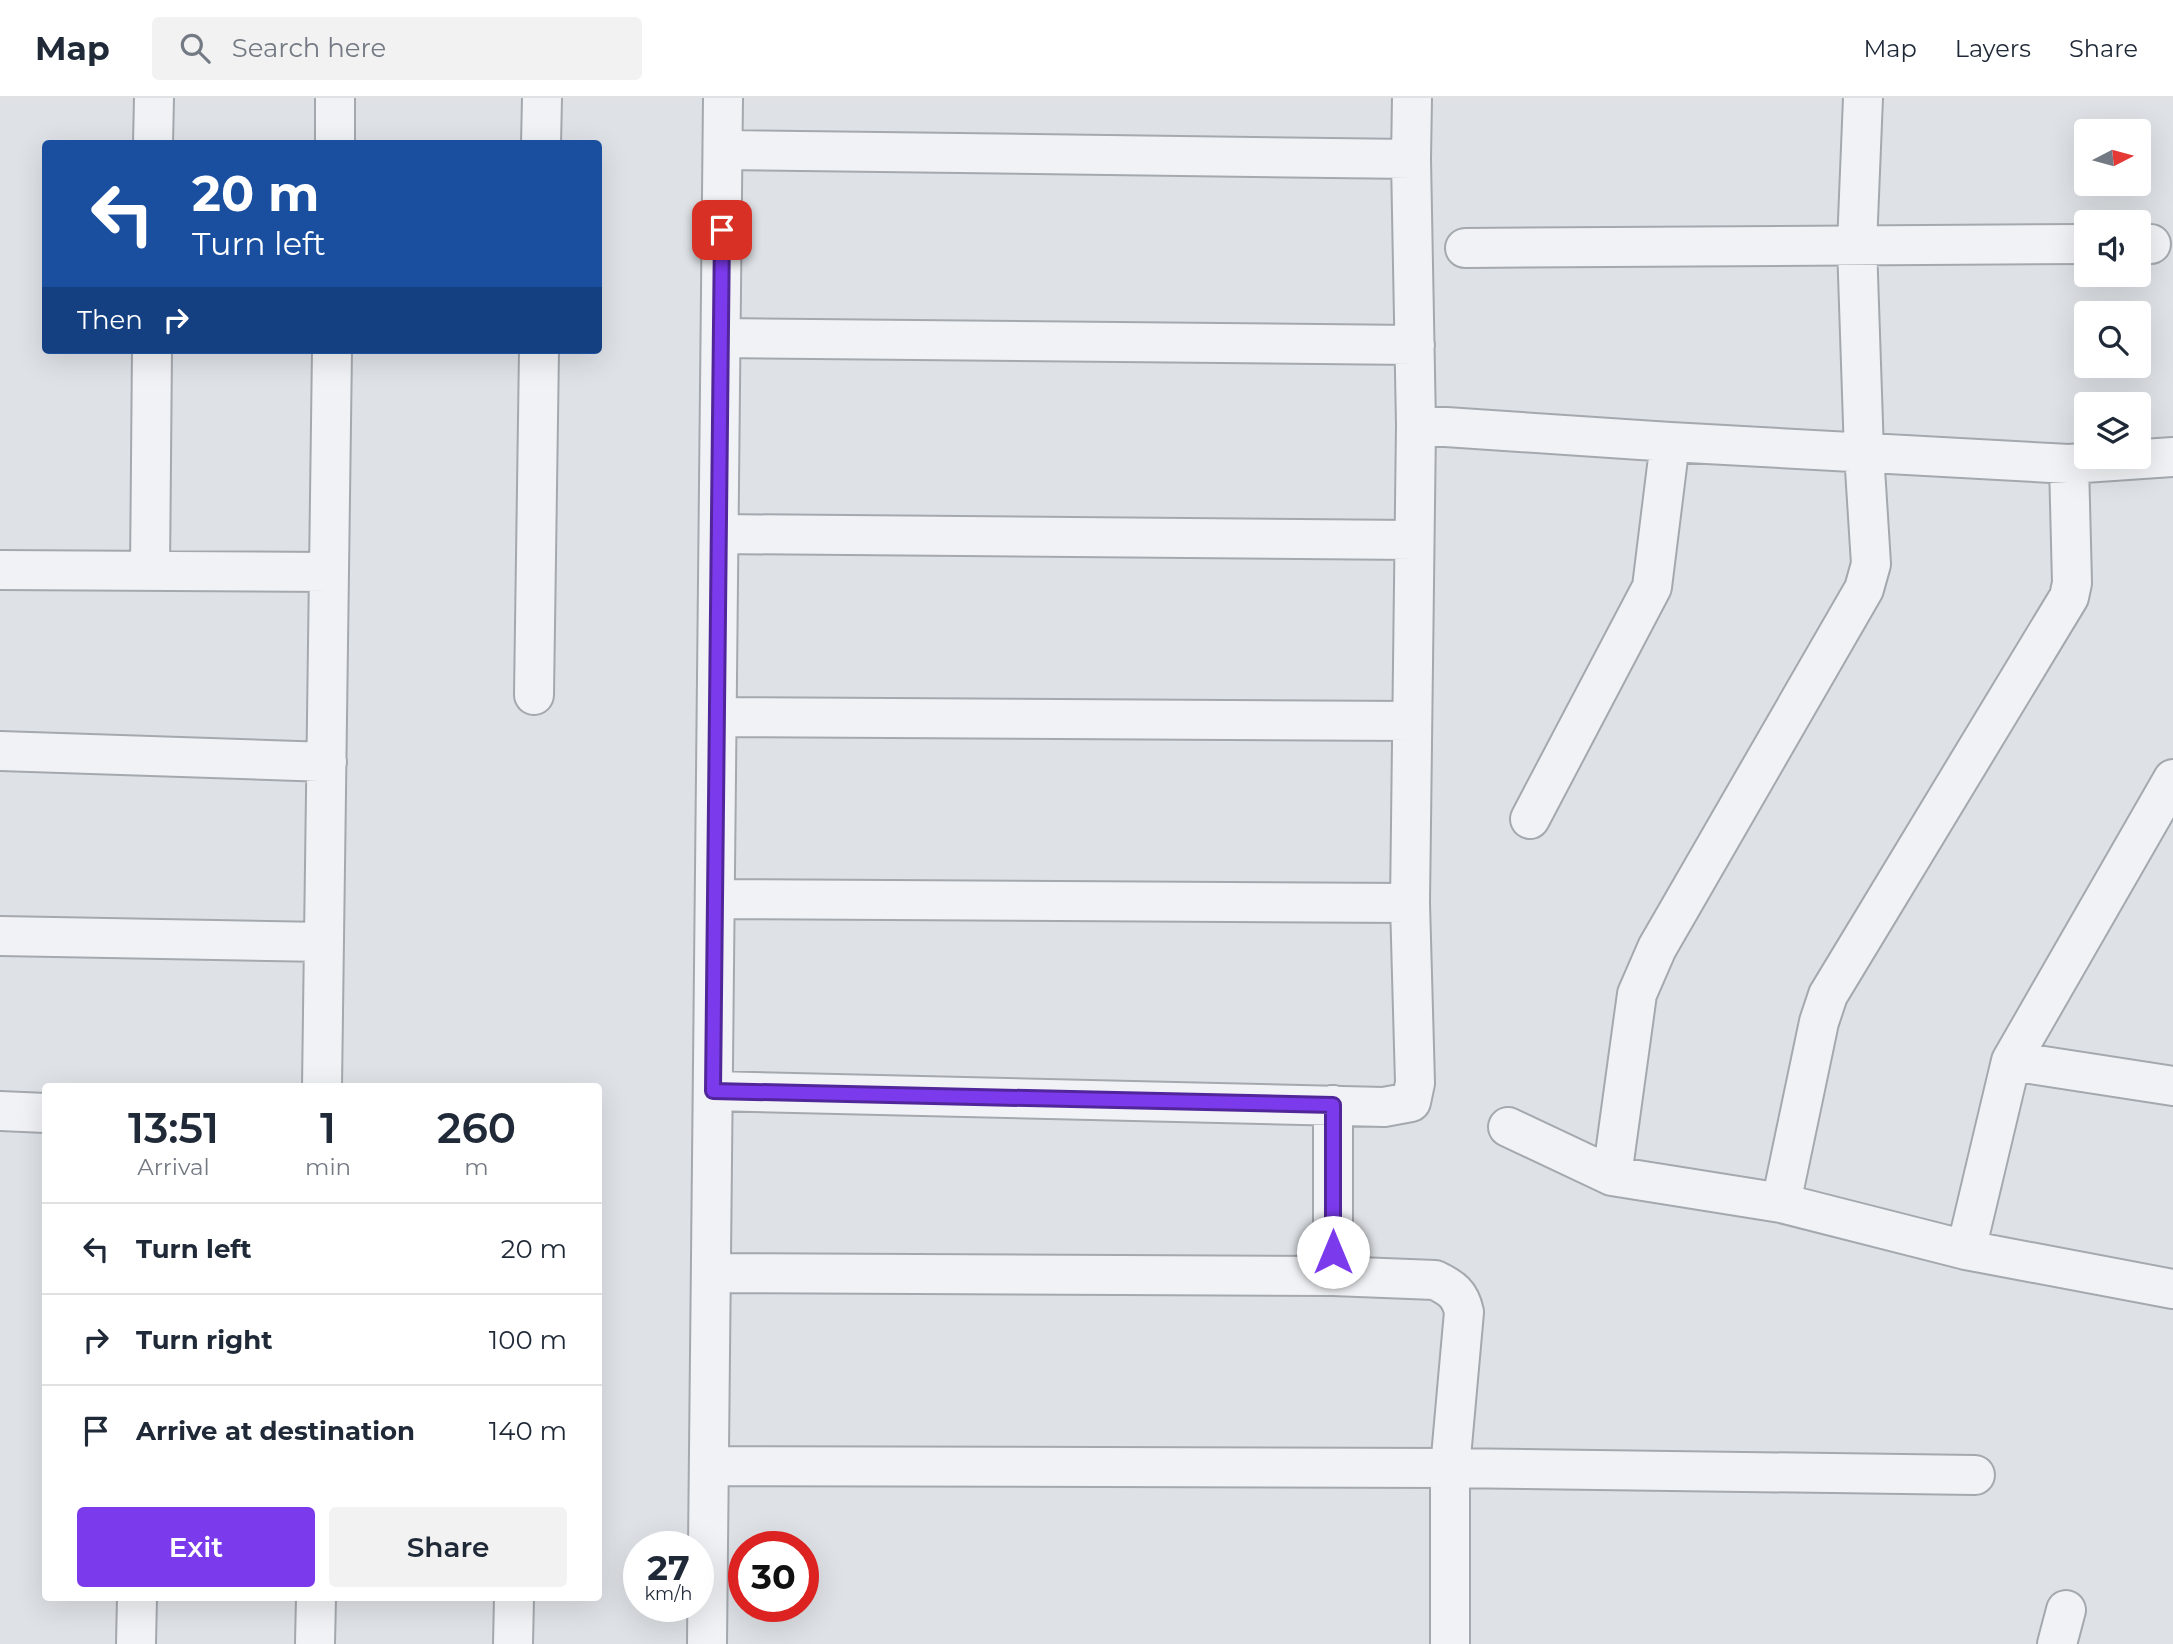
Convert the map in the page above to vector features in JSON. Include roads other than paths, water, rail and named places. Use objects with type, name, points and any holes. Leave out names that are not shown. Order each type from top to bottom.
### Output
[{"type":"street","points":[[153,140],[154,98]]},
{"type":"street","points":[[335,98],[335,140]]},
{"type":"street","points":[[541,140],[542,98]]},
{"type":"street","points":[[707,1644],[723,98]]},
{"type":"street","points":[[713,1091],[1384,1107],[1411,1102],[1415,1083],[1409,903],[1416,425],[1410,159],[1412,98]]},
{"type":"street","points":[[1612,1176],[1637,994],[1657,948],[1864,589],[1871,564],[1864,453],[1857,245],[1863,98]]},
{"type":"street","points":[[723,150],[1410,159]]},
{"type":"street","points":[[1465,248],[2074,244]]},
{"type":"street","points":[[721,338],[1415,345]]},
{"type":"street","points":[[150,571],[152,354]]},
{"type":"street","points":[[322,1083],[332,354]]},
{"type":"street","points":[[534,695],[539,354]]},
{"type":"street","points":[[1416,425],[2069,464],[2173,457]]},
{"type":"street","points":[[1530,819],[1653,587],[1670,442]]},
{"type":"street","points":[[1781,1203],[1819,1022],[1828,995],[2070,597],[2072,583],[2069,464]]},
{"type":"street","points":[[719,534],[1414,540]]},
{"type":"street","points":[[0,570],[329,572]]},
{"type":"street","points":[[717,717],[1412,721]]},
{"type":"street","points":[[0,751],[327,762]]},
{"type":"street","points":[[1966,1250],[2011,1061],[2173,779]]},
{"type":"street","points":[[716,899],[1409,903]]},
{"type":"street","points":[[0,936],[324,942]]},
{"type":"street","points":[[2011,1061],[2173,1086]]},
{"type":"street","points":[[1333,1105],[1333,1276]]},
{"type":"street","points":[[0,1111],[42,1113]]},
{"type":"street","points":[[1508,1127],[1612,1176],[1781,1203],[1966,1250],[2173,1289]]},
{"type":"street","points":[[712,1273],[1333,1276],[1435,1280],[1451,1287],[1461,1297],[1464,1312],[1450,1468],[1450,1644]]},
{"type":"street","points":[[709,1466],[1450,1468],[1975,1475]]},
{"type":"street","points":[[136,1644],[137,1601]]},
{"type":"street","points":[[315,1644],[316,1601]]},
{"type":"street","points":[[513,1644],[514,1601]]}]
